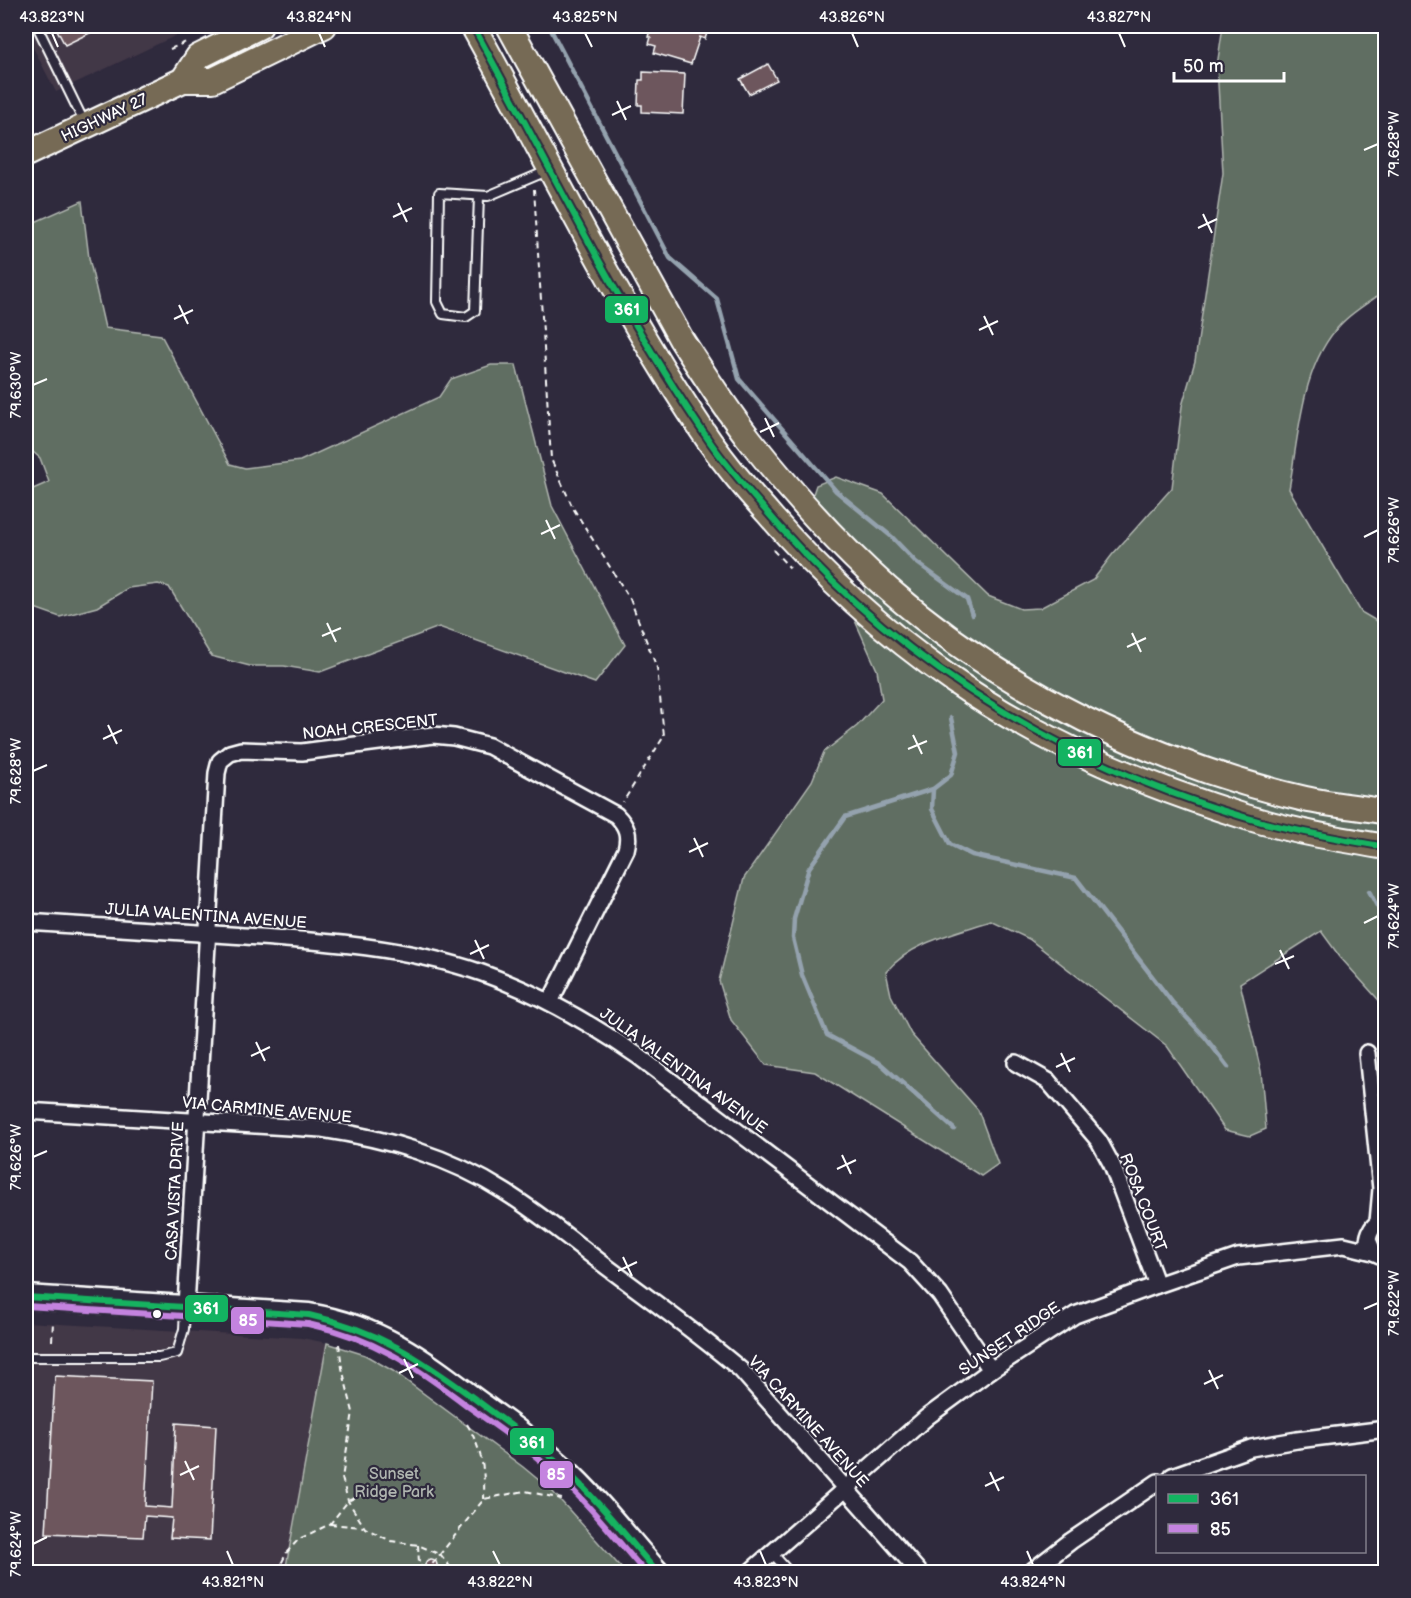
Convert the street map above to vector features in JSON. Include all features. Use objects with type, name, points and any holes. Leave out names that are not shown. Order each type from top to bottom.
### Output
[{"type":"main road","name":"HIGHWAY 27","points":[[183,80],[198,57],[260,26]]},
{"type":"main road","name":"HIGHWAY 27","points":[[26,154],[183,80],[213,81],[324,26]]},
{"type":"main road","points":[[473,26],[542,173],[712,445],[789,538],[828,578],[901,641],[955,682],[1007,714],[1077,751],[1150,784],[1249,818],[1386,848]]},
{"type":"main road","points":[[509,26],[665,310],[713,389],[748,439],[788,487],[836,539],[888,589],[970,651],[1052,703],[1163,754],[1233,780],[1297,797],[1386,812]]},
{"type":"street","name":"NOAH CRESCENT","points":[[207,933],[217,773],[220,761],[230,753],[241,750],[302,752],[433,735],[454,737],[496,750],[616,815],[624,823],[628,842],[626,850],[550,1002]]},
{"type":"street","name":"JULIA VALENTINA AVENUE","points":[[26,922],[321,941],[395,950],[482,974],[550,1002],[604,1032],[638,1056],[910,1262],[940,1295],[991,1370]]},
{"type":"street","name":"CASA VISTA DRIVE","points":[[186,1306],[207,933]]},
{"type":"street","points":[[1367,1053],[1383,1195],[1379,1223],[1368,1240],[1381,1259]]},
{"type":"street","name":"ROSA COURT","points":[[1016,1062],[1048,1081],[1099,1141],[1112,1165],[1156,1284]]},
{"type":"street","name":"VIA CARMINE AVENUE","points":[[26,1111],[322,1129],[404,1145],[482,1178],[542,1218],[714,1347],[741,1370],[919,1572]]},
{"type":"street","name":"SUNSET RIDGE","points":[[750,1572],[927,1417],[991,1370],[1075,1316],[1156,1284],[1238,1257],[1344,1245],[1379,1223]]},
{"type":"street","name":"SUNSET RIDGE","points":[[1344,1245],[1381,1259]]},
{"type":"street","points":[[26,1297],[309,1315],[351,1324],[390,1340],[449,1380],[561,1466],[591,1496],[657,1572]]},
{"type":"street","points":[[1175,1475],[1251,1448],[1386,1429]]},
{"type":"street","points":[[1031,1572],[1071,1541],[1156,1483]]},
{"type":"lane","points":[[37,26],[86,126]]},
{"type":"lane","points":[[479,196],[475,311],[466,317],[442,314],[437,302],[439,193],[488,196],[542,173]]},
{"type":"lane","points":[[26,1357],[159,1357],[177,1353],[184,1329],[186,1306]]},
{"type":"lane","points":[[772,1553],[789,1572]]},
{"type":"path","points":[[542,173],[551,459],[573,508],[630,599],[657,668],[664,736],[621,805]]},
{"type":"path","points":[[52,1341],[54,1322]]},
{"type":"path","points":[[339,1344],[342,1368],[353,1412],[342,1478],[348,1501],[365,1528]]},
{"type":"path","points":[[418,1545],[419,1563],[426,1572],[484,1499],[483,1458],[477,1440],[467,1424]]},
{"type":"path","points":[[277,1572],[287,1552],[299,1539],[330,1524],[348,1501],[378,1487]]},
{"type":"path","points":[[484,1499],[525,1491],[562,1499]]},
{"type":"path","points":[[330,1524],[365,1528],[391,1541],[418,1545],[441,1555],[454,1572]]},
{"type":"shaded area","points":[[26,26],[196,26],[56,92],[26,34]]},
{"type":"shaded area","points":[[26,1322],[302,1338],[327,1343],[285,1572],[26,1572]]},
{"type":"green space","points":[[1223,26],[1385,26],[1385,291],[1341,324],[1317,359],[1299,424],[1289,489],[1361,612],[1385,626],[1385,1007],[1340,957],[1321,931],[1240,983],[1261,1071],[1266,1129],[1250,1136],[1225,1130],[1167,1046],[1029,939],[991,921],[934,940],[908,953],[886,972],[891,995],[911,1034],[978,1110],[998,1164],[981,1176],[815,1072],[766,1065],[731,1020],[719,981],[744,878],[812,781],[824,752],[857,726],[882,699],[877,670],[853,616],[865,599],[864,575],[812,497],[816,485],[836,477],[883,494],[988,596],[1021,609],[1040,608],[1093,580],[1112,555],[1172,488],[1182,406],[1195,361],[1223,173],[1217,66]]},
{"type":"green space","points":[[82,201],[89,258],[105,328],[161,335],[230,464],[245,468],[300,461],[439,397],[451,379],[491,365],[516,365],[552,506],[625,645],[595,683],[439,627],[320,672],[284,666],[250,666],[211,656],[169,587],[158,584],[128,588],[97,607],[60,617],[26,605],[26,492],[49,482],[40,458],[26,446],[26,226]]},
{"type":"green space","name":"Sunset Ridge Park","points":[[327,1343],[365,1355],[393,1371],[523,1467],[552,1491],[625,1572],[285,1572]]},
{"type":"building","points":[[55,26],[101,26],[102,27],[65,45]]},
{"type":"building","points":[[651,26],[709,27],[705,39],[700,37],[691,64],[654,53],[656,46],[649,44],[651,37],[648,37]]},
{"type":"building","points":[[768,64],[777,80],[749,94],[740,79]]},
{"type":"building","points":[[643,72],[685,74],[683,114],[642,112],[642,105],[638,105],[639,80],[643,80]]},
{"type":"building","points":[[55,1376],[152,1381],[145,1506],[172,1508],[176,1423],[216,1426],[210,1540],[170,1538],[172,1518],[145,1516],[143,1537],[46,1533]]},
{"type":"building","points":[[433,1559],[437,1565],[433,1571],[429,1571],[425,1563]]},
{"type":"waterway","points":[[549,26],[670,258],[717,299],[739,379],[836,491],[892,537],[916,562],[967,599],[972,615]]},
{"type":"waterway","points":[[951,718],[958,752],[951,775],[933,789],[845,817],[809,868],[794,919],[793,938],[802,975],[827,1035],[881,1064],[954,1129]]},
{"type":"waterway","points":[[933,789],[932,809],[950,844],[972,855],[1076,878],[1172,1002],[1205,1037],[1228,1067]]},
{"type":"waterway","points":[[1369,891],[1386,923]]},
{"type":"transit line","name":"361","points":[[473,26],[615,290],[677,392],[735,475],[780,527],[830,579],[884,627],[941,670],[1001,710],[1064,745],[1196,802],[1280,827],[1386,847]]},
{"type":"transit line","name":"361","points":[[26,1297],[309,1315],[334,1321],[377,1337],[435,1371],[552,1458],[599,1505],[657,1572]]},
{"type":"transit line","name":"85","points":[[26,1306],[308,1324],[354,1337],[412,1366],[535,1456],[580,1497],[645,1572]]}]
